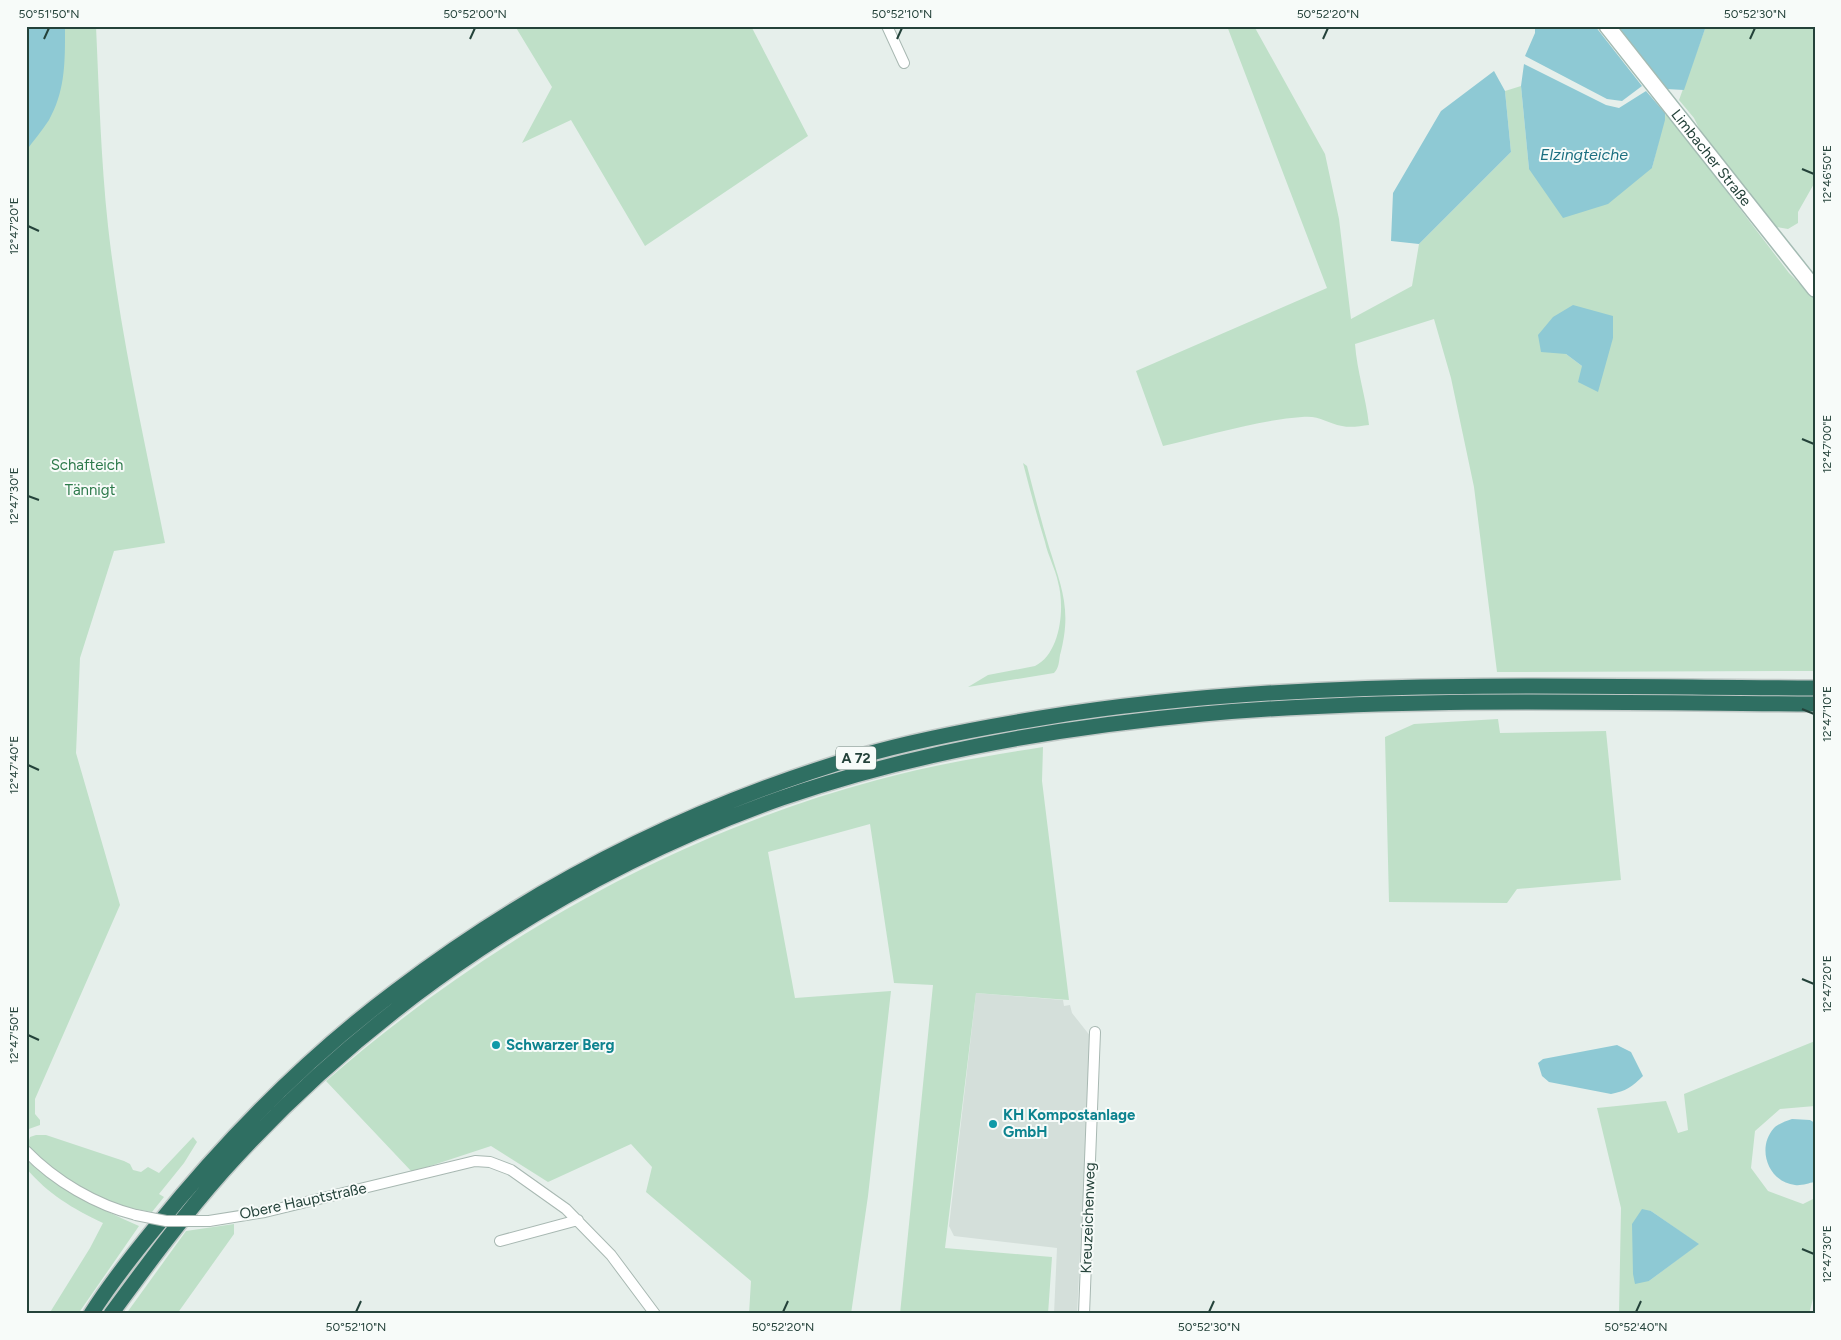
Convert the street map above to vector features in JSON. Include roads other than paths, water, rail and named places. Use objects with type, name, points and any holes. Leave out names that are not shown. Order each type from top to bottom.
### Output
[{"type":"highway","name":"A 72","points":[[91,1314],[167,1212],[236,1134],[334,1040],[376,1006],[476,933],[585,868],[642,839],[713,808],[785,781],[862,756],[991,727],[1121,707],[1204,698],[1370,689],[1546,687],[1815,688]]},
{"type":"highway","name":"A 72","points":[[111,1314],[192,1207],[254,1138],[343,1054],[423,990],[529,918],[590,884],[706,828],[783,798],[866,772],[986,744],[1066,730],[1202,714],[1285,708],[1422,704],[1815,704]]},
{"type":"main road","name":"Limbacher Straße","points":[[1607,26],[1815,289]]},
{"type":"street","points":[[887,26],[904,63]]},
{"type":"street","name":"Kreuzeichenweg","points":[[1084,1314],[1096,1032]]},
{"type":"street","name":"Obere Hauptstraße","points":[[26,1152],[69,1185],[115,1209],[166,1221],[209,1220],[265,1212],[483,1161],[502,1165],[578,1220],[611,1255],[655,1314]]},
{"type":"street","points":[[500,1241],[578,1220]]},
{"type":"water","points":[[26,26],[65,26],[65,38],[62,86],[55,109],[26,151]]},
{"type":"water","name":"Elzingteiche","points":[[1535,26],[1595,26],[1642,86],[1622,101],[1607,99],[1525,56],[1535,33]]},
{"type":"water","points":[[1618,26],[1706,26],[1684,90],[1666,89]]},
{"type":"water","name":"Elzingteiche","points":[[1524,64],[1606,105],[1619,108],[1646,91],[1665,113],[1665,120],[1652,168],[1608,204],[1563,218],[1529,169],[1521,86]]},
{"type":"water","name":"Elzingteiche","points":[[1494,71],[1505,91],[1511,152],[1419,244],[1391,241],[1393,193],[1441,111]]},
{"type":"water","points":[[1573,305],[1613,316],[1613,338],[1598,392],[1578,382],[1582,366],[1566,354],[1541,352],[1538,335],[1553,317]]},
{"type":"water","points":[[1617,1045],[1631,1052],[1643,1076],[1625,1090],[1611,1094],[1549,1082],[1542,1076],[1538,1063],[1543,1059]]},
{"type":"water","points":[[1792,1119],[1810,1120],[1815,1123],[1814,1182],[1802,1185],[1786,1183],[1778,1178],[1768,1163],[1766,1154],[1766,1145],[1774,1128]]},
{"type":"water","points":[[1642,1209],[1651,1211],[1699,1244],[1649,1281],[1635,1284],[1632,1224]]},
{"type":"place","name":"Schwarzer Berg","points":[[496,1045]]},
{"type":"place","name":"KH Kompostanlage GmbH","points":[[993,1124]]},
{"type":"park label","name":"Schafteich","points":[[87,465]]},
{"type":"park label","name":"Tännigt","points":[[90,490]]}]
